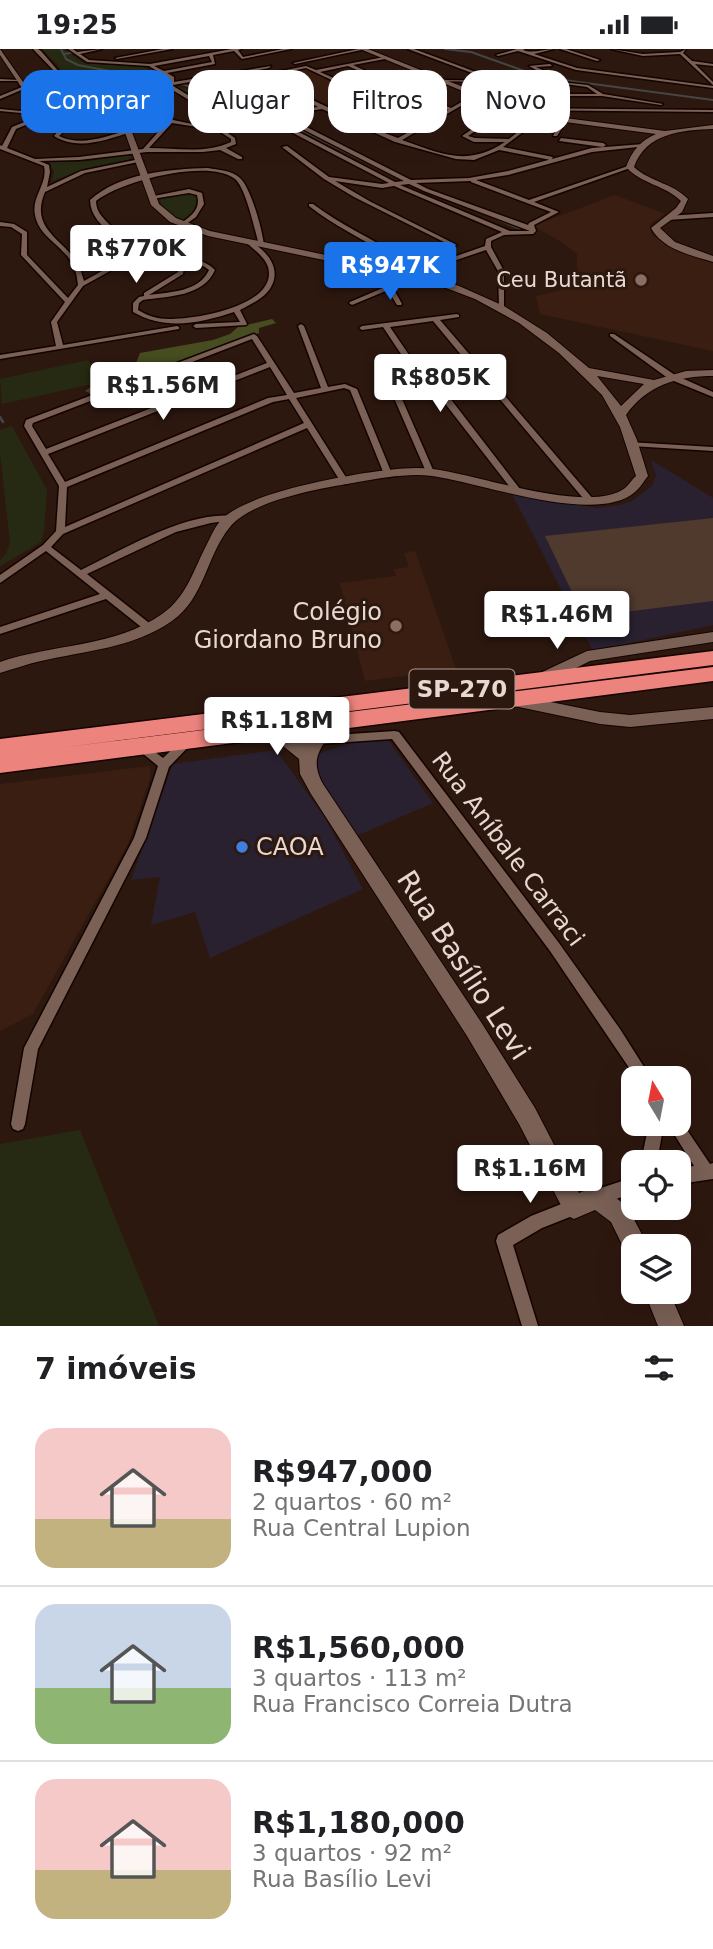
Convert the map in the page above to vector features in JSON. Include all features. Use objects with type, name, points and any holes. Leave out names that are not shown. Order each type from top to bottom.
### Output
[{"type":"highway","name":"SP-270","points":[[0,747],[713,658]]},
{"type":"highway","name":"SP-270","points":[[0,764],[262,733],[317,740],[509,700],[713,674]]},
{"type":"main road","points":[[364,49],[412,70]]},
{"type":"main road","points":[[3,58],[21,84]]},
{"type":"main road","points":[[570,121],[664,133],[713,127]]},
{"type":"main road","points":[[641,129],[692,129],[713,133]]},
{"type":"main road","points":[[0,668],[149,628],[166,619],[183,604],[211,548],[230,518],[245,508],[270,499],[387,474],[430,472],[591,502],[616,499],[632,491],[642,476],[620,415],[606,393],[593,378],[549,347],[502,307],[417,273],[250,243],[182,225],[159,211],[130,133]]},
{"type":"main road","points":[[664,133],[644,146],[630,167],[642,178],[670,189],[683,199],[682,208],[655,228],[658,235],[713,260]]},
{"type":"main road","points":[[583,370],[655,383]]},
{"type":"main road","points":[[620,415],[634,397],[655,383],[672,377],[713,373]]},
{"type":"main road","points":[[593,378],[605,375]]},
{"type":"main road","points":[[542,679],[587,656],[713,637]]},
{"type":"main road","points":[[509,700],[600,718],[630,721],[713,713]]},
{"type":"main road","points":[[262,733],[289,741],[317,740]]},
{"type":"main road","name":"Rua Basílio Levi","points":[[317,740],[310,773],[317,789],[474,1029],[527,1116],[574,1207]]},
{"type":"main road","points":[[574,1207],[598,1197],[619,1215],[629,1234]]},
{"type":"main road","points":[[662,1304],[671,1326]]},
{"type":"street","points":[[35,49],[56,70]]},
{"type":"street","points":[[74,52],[100,49]]},
{"type":"street","points":[[97,62],[170,49]]},
{"type":"street","points":[[74,52],[88,61],[150,65],[237,49],[243,58],[289,49]]},
{"type":"street","points":[[174,83],[364,49]]},
{"type":"street","points":[[410,49],[468,70]]},
{"type":"street","points":[[530,54],[552,49]]},
{"type":"street","points":[[562,49],[598,60]]},
{"type":"street","points":[[613,49],[643,55],[683,51],[713,85]]},
{"type":"street","points":[[498,55],[521,50],[576,69],[713,85]]},
{"type":"street","points":[[174,71],[214,63],[210,54]]},
{"type":"street","points":[[316,71],[384,58]]},
{"type":"street","points":[[690,62],[713,65]]},
{"type":"street","points":[[539,70],[531,66],[560,64]]},
{"type":"street","points":[[150,65],[158,70]]},
{"type":"street","points":[[349,65],[361,70]]},
{"type":"street","points":[[328,77],[304,67],[262,75],[328,109]]},
{"type":"street","points":[[1,80],[21,84]]},
{"type":"street","points":[[0,98],[21,84]]},
{"type":"street","points":[[570,84],[588,86],[603,95]]},
{"type":"street","points":[[570,95],[603,95],[713,112]]},
{"type":"street","points":[[447,112],[461,104]]},
{"type":"street","points":[[314,109],[324,107]]},
{"type":"street","points":[[447,108],[451,110]]},
{"type":"street","points":[[570,109],[693,110]]},
{"type":"street","points":[[0,110],[21,113]]},
{"type":"street","points":[[9,112],[21,120]]},
{"type":"street","points":[[21,125],[14,128],[2,147],[37,159],[46,165],[49,173],[45,190],[38,201],[39,219],[46,232],[75,259],[81,285]]},
{"type":"street","points":[[59,133],[56,137],[67,142],[83,143],[121,133]]},
{"type":"street","points":[[45,190],[83,172],[139,152],[161,133]]},
{"type":"street","points":[[37,159],[83,160],[139,152],[221,148],[231,145],[235,139],[225,133]]},
{"type":"street","points":[[298,133],[397,185],[508,232],[528,233],[533,232],[533,229]]},
{"type":"street","points":[[314,133],[411,181],[533,229]]},
{"type":"street","points":[[380,133],[460,160],[483,156],[518,133]]},
{"type":"street","points":[[397,141],[411,133]]},
{"type":"street","points":[[469,133],[464,136],[474,140],[508,140]]},
{"type":"street","points":[[560,133],[558,137],[618,147]]},
{"type":"street","points":[[139,152],[154,140]]},
{"type":"street","points":[[326,179],[377,186],[411,181],[469,180],[508,173],[553,158],[618,147],[644,146]]},
{"type":"street","points":[[285,147],[307,159],[326,179],[454,245]]},
{"type":"street","points":[[221,148],[240,157]]},
{"type":"street","points":[[498,148],[553,158]]},
{"type":"street","points":[[531,201],[630,167]]},
{"type":"street","points":[[141,298],[187,290],[209,278],[212,273],[210,267],[125,239],[110,229],[96,212],[92,203],[95,197],[106,189],[125,182],[198,170],[221,172],[237,178],[266,246],[272,271],[269,284],[254,298],[236,309],[202,319],[156,323],[142,317],[135,311],[136,303],[141,298],[181,273],[182,259]]},
{"type":"street","points":[[469,180],[556,212],[531,224],[533,229]]},
{"type":"street","points":[[152,197],[189,191],[200,194],[200,209],[182,225]]},
{"type":"street","points":[[311,205],[326,217],[393,252],[417,273]]},
{"type":"street","points":[[667,218],[713,215]]},
{"type":"street","points":[[0,224],[15,226],[25,233],[24,255],[69,302]]},
{"type":"street","points":[[502,307],[501,271],[488,247],[491,238],[508,232]]},
{"type":"street","points":[[250,243],[267,259]]},
{"type":"street","points":[[352,303],[390,288],[417,273],[488,247]]},
{"type":"street","points":[[60,347],[54,322],[81,285],[107,271],[75,259]]},
{"type":"street","points":[[390,288],[400,304]]},
{"type":"street","points":[[0,357],[199,325],[244,324],[236,309]]},
{"type":"street","points":[[362,328],[457,316]]},
{"type":"street","points":[[435,319],[591,502]]},
{"type":"street","points":[[385,325],[418,373],[443,395],[516,489]]},
{"type":"street","points":[[301,326],[325,389]]},
{"type":"street","points":[[612,335],[672,377],[713,395]]},
{"type":"street","points":[[60,532],[63,486],[28,426],[29,422],[254,336],[345,482]]},
{"type":"street","points":[[430,472],[391,382],[418,373],[471,363]]},
{"type":"street","points":[[44,453],[272,364]]},
{"type":"street","points":[[63,486],[271,400],[348,386],[353,389],[387,474]]},
{"type":"street","points":[[0,580],[46,547],[60,532],[309,424]]},
{"type":"street","points":[[631,444],[713,450]]},
{"type":"street","points":[[82,573],[185,525],[207,519],[230,518]]},
{"type":"street","points":[[46,547],[149,628]]},
{"type":"street","points":[[0,631],[108,595]]},
{"type":"street","name":"Rua Aníbale Carraci","points":[[317,740],[395,735],[542,931],[636,1066]]},
{"type":"street","points":[[18,1124],[31,1048],[140,838],[164,765],[188,741]]},
{"type":"street","points":[[142,748],[164,765]]},
{"type":"street","points":[[684,1136],[710,1172],[691,1174]]},
{"type":"street","points":[[598,1197],[621,1189]]},
{"type":"street","points":[[530,1326],[504,1241],[537,1222],[574,1207]]},
{"type":"shaded area","points":[[314,73],[328,80],[328,105],[314,98]]},
{"type":"shaded area","name":"Ceu Butantã","points":[[615,195],[665,214],[650,224],[651,234],[663,242],[713,262],[713,351],[540,314],[536,296],[559,291],[577,269],[577,254],[533,226]]},
{"type":"shaded area","points":[[651,460],[713,498],[713,625],[593,651],[511,492],[595,508],[620,505],[632,501],[652,486],[656,476]]},
{"type":"shaded area","name":"Colégio Giordano Bruno","points":[[415,551],[456,669],[365,681],[340,583],[396,576],[394,569],[409,567],[404,553]]},
{"type":"shaded area","points":[[357,740],[388,740],[433,803],[356,836],[321,783],[316,755]]},
{"type":"shaded area","name":"CAOA","points":[[276,750],[325,818],[363,889],[210,958],[195,912],[151,925],[160,877],[131,880],[173,764]]},
{"type":"shaded area","points":[[150,766],[150,778],[128,844],[33,1014],[0,1031],[0,784]]},
{"type":"green space","points":[[42,49],[64,49],[84,63],[143,67],[148,70],[62,70]]},
{"type":"green space","points":[[176,87],[188,89],[188,94]]},
{"type":"green space","points":[[129,155],[132,157],[127,160],[84,169],[52,181],[54,172],[49,162],[90,161]]},
{"type":"green space","points":[[189,193],[197,196],[197,200],[193,213],[187,219],[179,221],[162,206],[160,198]]},
{"type":"green space","points":[[272,319],[276,323],[259,328],[259,333],[94,395],[85,391],[116,370],[136,363],[140,353],[213,340],[230,334],[238,327]]},
{"type":"green space","points":[[88,360],[101,382],[2,404],[0,379]]},
{"type":"green space","points":[[12,426],[47,490],[44,531],[41,542],[0,566],[0,560],[6,554],[10,542],[0,430]]},
{"type":"green space","points":[[80,1130],[159,1326],[0,1326],[0,1144]]},
{"type":"building","points":[[713,518],[713,601],[584,617],[545,536]]},
{"type":"waterway","points":[[61,49],[66,59],[78,65],[104,70]]},
{"type":"waterway","points":[[64,54],[93,49]]},
{"type":"waterway","points":[[445,49],[471,52],[522,70]]},
{"type":"waterway","points":[[570,81],[713,100]]},
{"type":"waterway","points":[[181,84],[210,92],[237,94],[287,123],[402,180]]},
{"type":"waterway","points":[[412,185],[437,196]]},
{"type":"waterway","points":[[490,216],[520,229]]},
{"type":"waterway","points":[[0,417],[3,422]]},
{"type":"place","name":"Ceu Butantã","points":[[641,280]]},
{"type":"place","name":"Colégio Giordano Bruno","points":[[396,626]]},
{"type":"place","name":"CAOA","points":[[242,847]]}]
